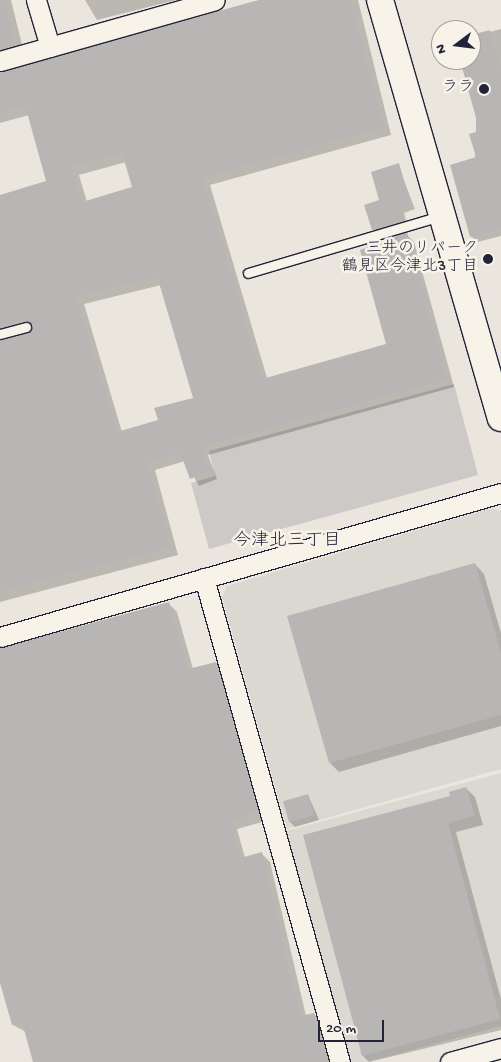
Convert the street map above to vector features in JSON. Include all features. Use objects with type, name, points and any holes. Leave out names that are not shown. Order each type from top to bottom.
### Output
[{"type":"street","points":[[36,0],[50,47]]},
{"type":"street","points":[[380,0],[501,418]]},
{"type":"street","points":[[0,61],[209,1]]},
{"type":"street","points":[[0,637],[501,493]]},
{"type":"street","points":[[204,578],[340,1062]]},
{"type":"street","points":[[450,1062],[501,1048]]},
{"type":"lane","points":[[248,273],[442,215]]},
{"type":"lane","points":[[0,334],[26,327]]},
{"type":"shaded area","points":[[454,384],[478,475],[209,549],[191,483],[215,476],[209,451]]},
{"type":"shaded area","points":[[492,508],[501,511],[501,769],[287,829],[222,597],[227,586]]},
{"type":"shaded area","points":[[501,773],[501,1026],[367,1062],[349,1062],[286,831]]},
{"type":"building","points":[[259,0],[350,0],[384,127],[203,177],[262,379],[386,344],[360,250],[407,232],[447,379],[201,447],[210,471],[190,479],[180,452],[147,461],[171,547],[0,591],[0,340],[32,328],[27,321],[0,328],[0,195],[46,181],[25,105],[0,113],[0,72]],"holes":[[[122,153],[132,187],[82,202],[72,166]],[[157,276],[193,398],[154,408],[158,420],[117,432],[76,296]]]},
{"type":"building","points":[[0,6],[5,6],[16,45],[0,49]]},
{"type":"building","points":[[490,30],[501,71],[501,228],[470,237],[450,165],[476,157],[469,134],[476,132],[476,118],[463,70],[481,70],[481,32]]},
{"type":"building","points":[[399,163],[411,205],[400,208],[403,220],[372,230],[364,205],[379,200],[371,172]]},
{"type":"building","points":[[475,563],[501,653],[501,715],[329,763],[287,616]]},
{"type":"building","points":[[169,602],[188,669],[216,662],[258,812],[229,820],[240,858],[262,852],[300,1016],[314,1013],[328,1062],[33,1062],[22,1022],[12,1025],[0,983],[0,648]]},
{"type":"building","points":[[466,787],[475,816],[448,823],[500,1019],[362,1056],[303,835],[450,796],[449,792]]},
{"type":"building","points":[[308,794],[314,815],[289,822],[283,801]]},
{"type":"place","name":"ララ","points":[[484,89]]},
{"type":"place","name":"三井のリパーク 鶴見区今津北3丁目","points":[[488,259]]},
{"type":"district","name":"今津北三丁目","points":[[287,542]]}]
